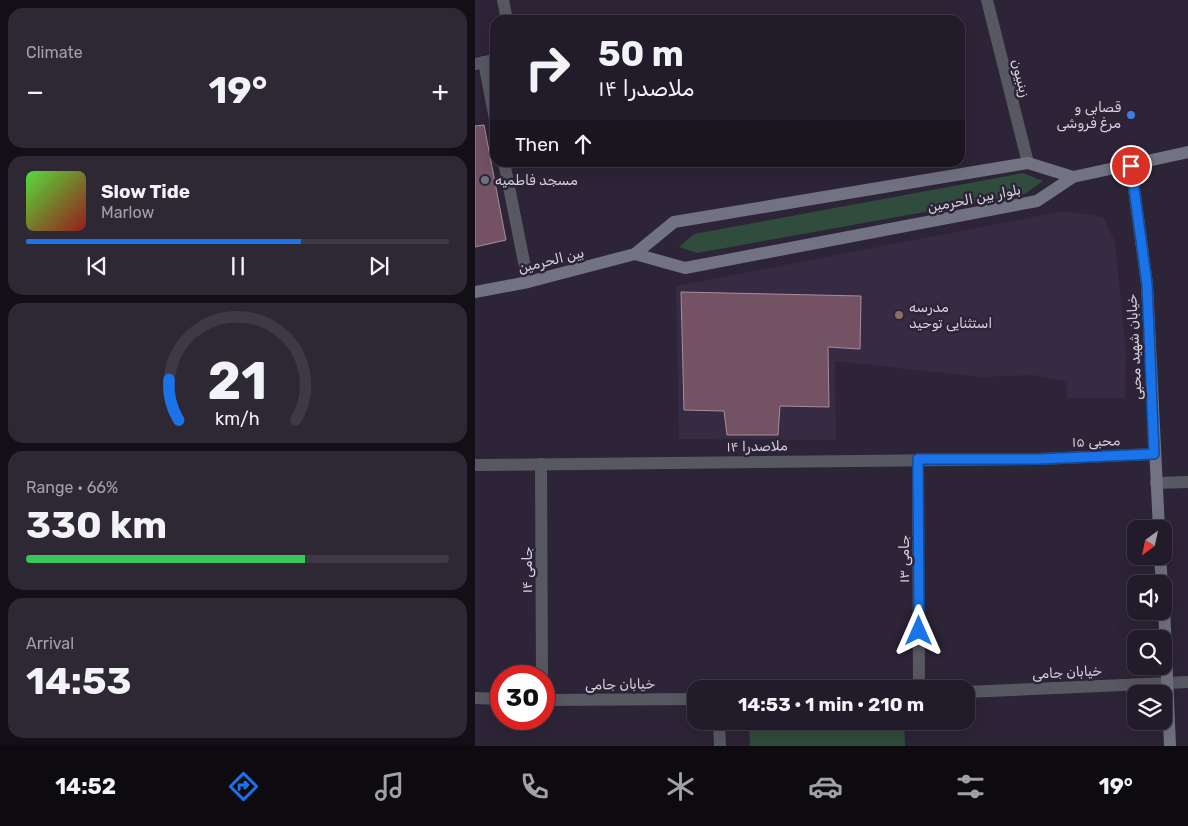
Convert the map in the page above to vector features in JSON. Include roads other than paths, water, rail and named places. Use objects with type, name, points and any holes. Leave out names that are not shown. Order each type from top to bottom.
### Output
[{"type":"main road","points":[[1073,178],[1188,152]]},
{"type":"main road","name":"بلوار بین الحرمین","points":[[635,254],[673,222],[1028,164],[1073,178]]},
{"type":"main road","name":"خیابان شهید محبی","points":[[1131,166],[1147,284],[1158,520]]},
{"type":"main road","name":"بلوار بین الحرمین","points":[[635,254],[685,268],[1037,201],[1073,178]]},
{"type":"main road","name":"بین الحرمین","points":[[475,292],[528,282],[635,254]]},
{"type":"main road","points":[[1165,620],[1169,683],[1170,746]]},
{"type":"street","points":[[503,0],[506,15]]},
{"type":"street","name":"زینبیون","points":[[987,0],[1028,164]]},
{"type":"street","points":[[485,62],[490,90]]},
{"type":"street","points":[[505,167],[528,282]]},
{"type":"street","name":"محبی ۱۵","points":[[1040,459],[1154,454]]},
{"type":"street","name":"جامی ۱۳","points":[[918,459],[919,680]]},
{"type":"street","name":"ملاصدرا ۱۴","points":[[475,465],[1040,459]]},
{"type":"street","name":"جامی ۱۴","points":[[541,464],[542,665]]},
{"type":"street","points":[[1156,483],[1188,482]]},
{"type":"street","name":"خیابان جامی","points":[[975,692],[1188,682]]},
{"type":"street","points":[[475,698],[490,699]]},
{"type":"street","name":"خیابان جامی","points":[[555,700],[687,698]]},
{"type":"street","points":[[719,730],[720,746]]},
{"type":"place","name":"قصابی و مرغ فروشی","points":[[1131,115]]},
{"type":"place","name":"مسجد فاطمیه","points":[[485,180]]},
{"type":"place","name":"مدرسه استثنایی توحید","points":[[899,315]]}]
